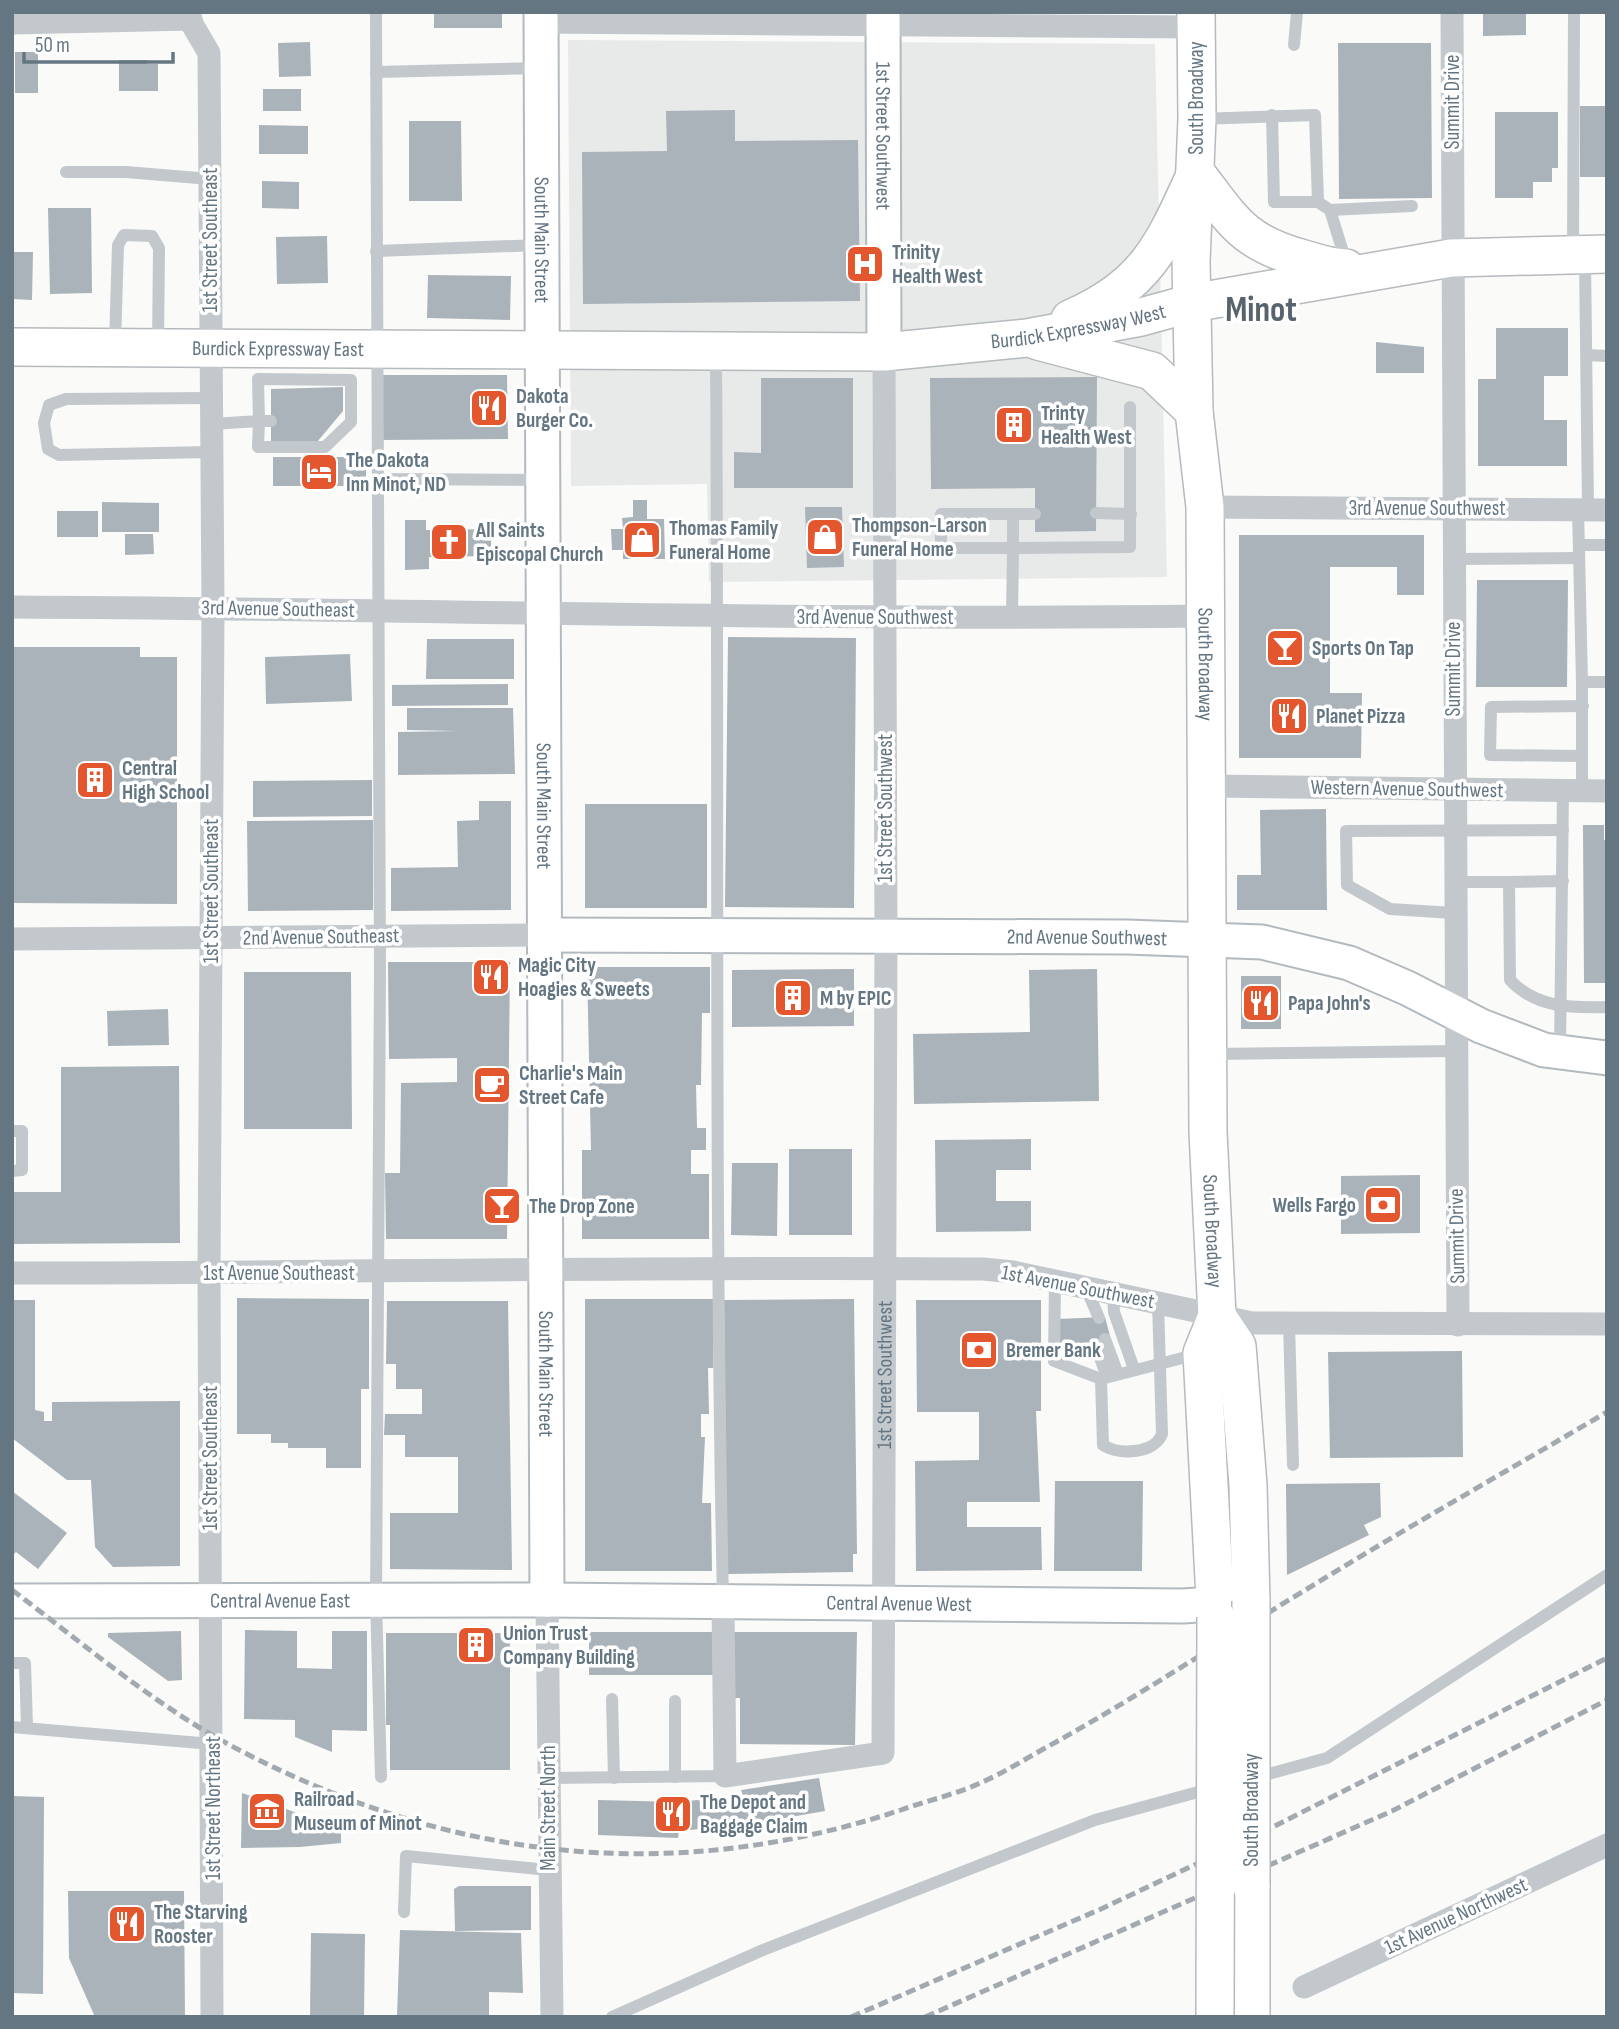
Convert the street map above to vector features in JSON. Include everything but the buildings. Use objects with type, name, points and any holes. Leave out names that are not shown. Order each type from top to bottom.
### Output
[{"type":"main road","name":"South Broadway","points":[[1196,20],[1197,119],[1192,303],[1194,411],[1205,507],[1207,1054],[1209,1170],[1217,1316],[1202,1353],[1216,1611],[1215,2017]]},
{"type":"main road","points":[[1027,338],[1118,293],[1140,275],[1168,235],[1196,173],[1243,233],[1260,244],[1274,251],[1361,269]]},
{"type":"main road","name":"Burdick Expressway West","points":[[544,349],[884,352],[1027,338],[1140,317],[1192,303],[1361,269],[1451,258],[1588,254]]},
{"type":"main road","points":[[1027,338],[1153,371],[1194,411]]},
{"type":"main road","name":"Burdick Expressway East","points":[[12,348],[210,348],[272,363],[544,349]]},
{"type":"main road","name":"South Broadway","points":[[1217,1316],[1237,1346],[1248,1485],[1251,1601],[1251,2017]]},
{"type":"street","name":"Summit Drive","points":[[1452,12],[1453,830],[1458,1325]]},
{"type":"street","points":[[12,23],[188,16]]},
{"type":"street","name":"1st Street Southeast","points":[[188,16],[209,53],[213,608],[209,1273],[211,1600]]},
{"type":"street","points":[[541,17],[1196,20]]},
{"type":"street","name":"South Main Street","points":[[541,17],[547,1600]]},
{"type":"street","name":"1st Street Southwest","points":[[725,1776],[883,1753],[886,937],[883,18]]},
{"type":"street","name":"3rd Avenue Southwest","points":[[1205,507],[1591,509]]},
{"type":"street","name":"3rd Avenue Southeast","points":[[12,607],[380,610],[545,615]]},
{"type":"street","name":"3rd Avenue Southwest","points":[[545,615],[719,618],[1206,616]]},
{"type":"street","name":"Western Avenue Southwest","points":[[1208,786],[1607,791]]},
{"type":"street","name":"2nd Avenue Southeast","points":[[12,939],[545,935]]},
{"type":"street","name":"2nd Avenue Southwest","points":[[545,935],[1262,942],[1349,963],[1481,1026],[1559,1053],[1607,1058]]},
{"type":"street","name":"1st Avenue Southwest","points":[[546,1271],[716,1266],[993,1270],[1055,1281],[1089,1297],[1113,1294],[1252,1323],[1607,1324]]},
{"type":"street","name":"1st Avenue Southeast","points":[[12,1273],[546,1271]]},
{"type":"street","name":"1st Street Northeast","points":[[211,1600],[212,2017]]},
{"type":"street","name":"Central Avenue West","points":[[547,1600],[723,1604],[885,1603],[1216,1611],[1251,1601]]},
{"type":"street","name":"Central Avenue East","points":[[12,1601],[547,1600]]},
{"type":"street","name":"Main Street North","points":[[547,1600],[552,2017]]},
{"type":"street","points":[[723,1604],[725,1776]]},
{"type":"street","name":"1st Avenue Northwest","points":[[1304,1987],[1607,1845]]},
{"type":"lane","points":[[272,363],[258,379],[265,421],[258,447],[325,447],[351,422],[356,360],[376,251],[376,12]]},
{"type":"lane","points":[[1294,45],[1297,12]]},
{"type":"lane","points":[[1559,1053],[1562,1008],[1563,830],[1582,756],[1579,552],[1591,509],[1587,355],[1588,254],[1574,12]]},
{"type":"lane","points":[[376,72],[541,68]]},
{"type":"lane","points":[[1272,115],[1274,202],[1318,202],[1330,210],[1361,269]]},
{"type":"lane","points":[[1197,119],[1315,115],[1318,202]]},
{"type":"lane","points":[[66,172],[126,172],[210,179]]},
{"type":"lane","points":[[1330,210],[1412,206]]},
{"type":"lane","points":[[115,348],[118,244],[124,235],[152,236],[159,248],[158,348]]},
{"type":"lane","points":[[376,251],[543,245]]},
{"type":"lane","points":[[716,351],[719,618],[716,1266],[723,1604]]},
{"type":"lane","points":[[1587,355],[1607,356]]},
{"type":"lane","points":[[356,360],[378,479],[380,610],[376,1600],[381,1777]]},
{"type":"lane","points":[[211,398],[66,399],[49,405],[44,423],[48,449],[59,455],[211,452]]},
{"type":"lane","points":[[1035,514],[940,514],[941,548],[1130,547],[1130,407]]},
{"type":"lane","points":[[211,424],[265,421]]},
{"type":"lane","points":[[334,422],[351,422]]},
{"type":"lane","points":[[378,479],[544,480]]},
{"type":"lane","points":[[1096,513],[1131,514]]},
{"type":"lane","points":[[1013,514],[1013,617]]},
{"type":"lane","points":[[1453,559],[1579,552],[1607,545]]},
{"type":"lane","points":[[1582,682],[1607,681]]},
{"type":"lane","points":[[1582,756],[1490,754],[1491,707],[1583,706]]},
{"type":"lane","points":[[1454,913],[1390,909],[1347,885],[1346,831],[1563,830]]},
{"type":"lane","points":[[1454,882],[1563,881]]},
{"type":"lane","points":[[1509,882],[1510,980],[1522,993],[1562,1008],[1607,1007]]},
{"type":"lane","points":[[1207,1054],[1455,1051]]},
{"type":"lane","points":[[12,1131],[22,1131],[22,1170],[12,1171]]},
{"type":"lane","points":[[1055,1281],[1054,1361],[1109,1376],[1159,1361],[1202,1353]]},
{"type":"lane","points":[[1113,1294],[1114,1312],[1134,1369]]},
{"type":"lane","points":[[1089,1297],[1093,1319]]},
{"type":"lane","points":[[1100,1341],[1109,1376],[1103,1445],[1110,1450],[1150,1449],[1158,1443],[1161,1434],[1158,1303]]},
{"type":"lane","points":[[1289,1324],[1293,1465]]},
{"type":"lane","points":[[612,2017],[762,1950],[1095,1820],[1327,1758],[1607,1575]]},
{"type":"lane","points":[[12,1663],[25,1663],[27,1727]]},
{"type":"lane","points":[[612,1699],[614,1778]]},
{"type":"lane","points":[[675,1701],[675,1777]]},
{"type":"lane","points":[[12,1727],[212,1744]]},
{"type":"lane","points":[[548,1779],[725,1776]]},
{"type":"lane","points":[[404,1912],[406,1856],[549,1870]]},
{"type":"shaded area","name":"Trinity Health West","points":[[568,40],[1155,44],[1167,577],[709,582],[707,484],[571,486]]},
{"type":"railway","points":[[12,1590],[125,1677],[183,1717],[245,1753],[325,1790],[405,1818],[486,1839],[568,1850],[650,1854],[733,1848],[817,1834],[949,1795],[998,1775],[1120,1705],[1344,1566],[1607,1412]]},
{"type":"railway","points":[[851,2017],[1101,1909],[1245,1841],[1607,1658]]},
{"type":"railway","points":[[925,2017],[1392,1811],[1607,1700]]},
{"type":"place","name":"Trinity Health West","points":[[865,264]]},
{"type":"place","name":"Dakota Burger Co.","points":[[489,408]]},
{"type":"place","name":"Trinty Health West","points":[[1014,425]]},
{"type":"place","name":"The Dakota Inn Minot, ND","points":[[319,472]]},
{"type":"place","name":"Thompson-Larson Funeral Home","points":[[825,537]]},
{"type":"place","name":"Thomas Family Funeral Home","points":[[642,540]]},
{"type":"place","name":"All Saints Episcopal Church","points":[[449,542]]},
{"type":"place","name":"Sports On Tap","points":[[1285,648]]},
{"type":"place","name":"Planet Pizza","points":[[1289,716]]},
{"type":"place","name":"Central High School","points":[[95,780]]},
{"type":"place","name":"Magic City Hoagies & Sweets","points":[[491,977]]},
{"type":"place","name":"M by EPIC","points":[[793,998]]},
{"type":"place","name":"Papa John's","points":[[1261,1003]]},
{"type":"place","name":"Charlie's Main Street Cafe","points":[[492,1085]]},
{"type":"place","name":"Wells Fargo","points":[[1383,1205]]},
{"type":"place","name":"The Drop Zone","points":[[502,1206]]},
{"type":"place","name":"Bremer Bank","points":[[979,1350]]},
{"type":"place","name":"Union Trust Company Building","points":[[476,1645]]},
{"type":"place","name":"Railroad Museum of Minot","points":[[267,1811]]},
{"type":"place","name":"The Depot and Baggage Claim","points":[[673,1814]]},
{"type":"place","name":"The Starving Rooster","points":[[127,1924]]},
{"type":"district","name":"Minot","points":[[1261,310]]}]
